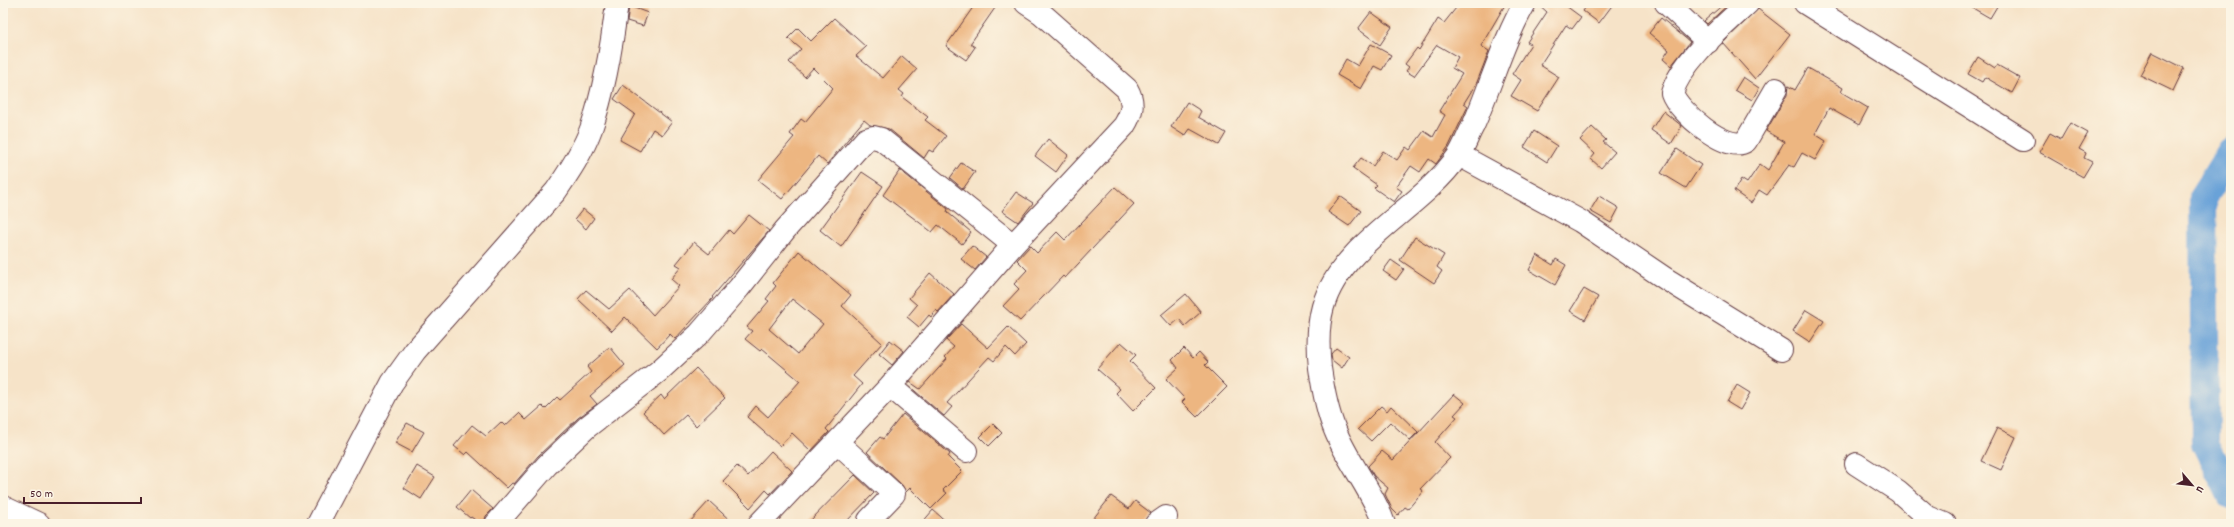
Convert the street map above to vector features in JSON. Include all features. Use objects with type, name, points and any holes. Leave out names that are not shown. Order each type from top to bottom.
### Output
[{"type":"street","points":[[318,524],[392,383],[414,351],[556,191],[573,165],[590,130],[600,97],[617,3]]},
{"type":"street","points":[[1384,524],[1377,506],[1362,482],[1335,430],[1323,389],[1318,328],[1323,304],[1337,275],[1355,254],[1419,196],[1459,155],[1525,3]]},
{"type":"street","points":[[1666,3],[1708,42]]},
{"type":"street","points":[[1748,3],[1708,42],[1675,82],[1672,93],[1682,110],[1692,121],[1729,143],[1736,145],[1742,144],[1746,141],[1776,89]]},
{"type":"street","points":[[1805,3],[2023,140]]},
{"type":"street","points":[[759,524],[890,386],[1013,245],[1124,126],[1130,117],[1133,98],[1128,89],[1039,6]]},
{"type":"street","points":[[496,524],[547,465],[581,433],[659,371],[699,334],[739,288],[785,230],[866,139],[874,137],[881,139],[1013,245]]},
{"type":"street","points":[[1459,155],[1580,221],[1666,279],[1781,350]]},
{"type":"street","points":[[890,386],[966,451]]},
{"type":"street","points":[[837,442],[894,494],[869,520]]},
{"type":"street","points":[[1856,464],[1898,491],[1928,517],[1945,524]]},
{"type":"street","points":[[3,507],[39,524]]},
{"type":"building","points":[[976,3],[987,3],[995,8],[970,44],[975,47],[966,60],[946,46]]},
{"type":"building","points":[[1460,3],[1506,3],[1481,46],[1489,51],[1477,82],[1464,103],[1468,106],[1449,146],[1436,164],[1429,159],[1420,172],[1411,166],[1396,187],[1402,191],[1394,202],[1374,188],[1377,185],[1353,168],[1361,158],[1373,166],[1383,151],[1397,160],[1406,147],[1410,150],[1424,131],[1433,137],[1445,115],[1439,111],[1462,74],[1452,68],[1458,57],[1437,45],[1414,76],[1406,71],[1409,67],[1405,64],[1417,48],[1419,50],[1438,19],[1444,23]]},
{"type":"building","points":[[1537,3],[1562,3],[1581,17],[1572,29],[1566,25],[1540,65],[1559,77],[1537,111],[1511,96],[1521,80],[1512,74],[1531,44],[1527,42],[1547,12]]},
{"type":"building","points":[[1589,3],[1614,3],[1599,23],[1583,11]]},
{"type":"building","points":[[1725,3],[1730,3],[1707,24],[1704,21]]},
{"type":"building","points":[[1964,3],[1999,3],[1990,18]]},
{"type":"building","points":[[629,6],[648,13],[643,26],[627,21]]},
{"type":"building","points":[[1758,9],[1790,34],[1755,79],[1723,43]]},
{"type":"building","points":[[1371,12],[1392,27],[1380,45],[1358,29]]},
{"type":"building","points":[[834,18],[866,47],[856,56],[883,78],[902,56],[917,69],[899,90],[904,94],[902,97],[928,117],[925,120],[946,136],[933,152],[929,150],[924,158],[889,129],[870,125],[864,120],[827,164],[818,156],[782,199],[758,180],[794,137],[790,134],[801,119],[805,122],[833,88],[813,68],[805,77],[789,62],[801,49],[788,38],[798,28],[811,41]]},
{"type":"building","points":[[1661,18],[1690,42],[1671,66],[1663,59],[1669,50],[1649,33]]},
{"type":"building","points":[[1371,44],[1391,55],[1382,70],[1374,66],[1361,89],[1337,75],[1346,59],[1358,66]]},
{"type":"building","points":[[2152,52],[2184,68],[2173,91],[2140,75]]},
{"type":"building","points":[[1978,57],[1995,68],[1997,65],[2020,78],[2012,93],[1985,77],[1982,82],[1968,74]]},
{"type":"building","points":[[1808,68],[1843,88],[1841,92],[1868,108],[1859,125],[1829,108],[1815,134],[1826,141],[1815,160],[1802,153],[1794,167],[1789,165],[1767,195],[1759,190],[1751,203],[1734,191],[1741,179],[1747,183],[1760,164],[1768,170],[1784,142],[1766,131],[1787,95],[1788,86],[1795,90]]},
{"type":"building","points":[[1743,77],[1759,88],[1752,100],[1735,90]]},
{"type":"building","points":[[623,85],[672,122],[662,135],[653,129],[640,151],[620,140],[635,114],[614,99]]},
{"type":"building","points":[[1187,102],[1201,111],[1198,117],[1226,133],[1219,145],[1190,129],[1185,136],[1171,127]]},
{"type":"building","points":[[1663,111],[1682,126],[1671,144],[1651,130]]},
{"type":"building","points":[[2070,123],[2088,133],[2079,149],[2086,153],[2084,158],[2092,162],[2083,177],[2039,152],[2050,133],[2061,139]]},
{"type":"building","points":[[1592,127],[1606,140],[1603,142],[1615,152],[1601,168],[1591,159],[1595,154],[1580,140]]},
{"type":"building","points":[[1534,131],[1557,146],[1547,162],[1524,147]]},
{"type":"building","points":[[1048,139],[1068,155],[1056,172],[1035,156]]},
{"type":"building","points":[[1677,149],[1701,165],[1686,188],[1661,173]]},
{"type":"building","points":[[961,163],[975,172],[963,189],[950,178]]},
{"type":"building","points":[[900,170],[948,209],[947,212],[971,232],[962,244],[938,225],[932,232],[883,195]]},
{"type":"building","points":[[862,172],[883,186],[841,247],[820,230]]},
{"type":"building","points":[[1115,187],[1134,204],[1065,278],[1063,276],[1020,321],[1003,306],[1019,289],[1014,284],[1027,270],[1017,260],[1030,246],[1037,253],[1057,232],[1065,240]]},
{"type":"building","points":[[1016,192],[1033,203],[1018,222],[1002,211]]},
{"type":"building","points":[[1340,196],[1361,211],[1349,226],[1328,212]]},
{"type":"building","points":[[1599,196],[1619,208],[1611,223],[1590,211]]},
{"type":"building","points":[[583,209],[594,218],[586,229],[575,219]]},
{"type":"building","points":[[749,215],[769,231],[712,297],[713,298],[675,339],[670,334],[657,348],[625,317],[612,331],[578,299],[586,290],[609,309],[630,290],[653,315],[679,286],[671,279],[681,267],[676,264],[694,242],[709,254],[729,230],[733,234]]},
{"type":"building","points":[[1415,237],[1444,255],[1437,267],[1442,271],[1434,283],[1400,260]]},
{"type":"building","points":[[972,246],[986,257],[975,270],[961,259]]},
{"type":"building","points":[[799,251],[851,295],[842,306],[882,343],[853,376],[862,384],[826,429],[829,432],[811,451],[792,433],[780,446],[747,417],[756,406],[768,417],[800,381],[762,349],[760,351],[745,339],[752,331],[747,327],[769,301],[766,299],[776,286],[773,283]],"holes":[[[792,299],[823,324],[798,354],[769,329]]]},
{"type":"building","points":[[1537,255],[1553,265],[1556,259],[1566,265],[1555,285],[1529,270]]},
{"type":"building","points":[[1391,260],[1404,269],[1396,280],[1383,271]]},
{"type":"building","points":[[930,273],[954,294],[938,312],[936,310],[931,317],[929,315],[919,327],[907,317],[917,305],[909,298]]},
{"type":"building","points":[[1584,289],[1598,297],[1585,320],[1570,311]]},
{"type":"building","points":[[1186,294],[1201,312],[1185,326],[1179,319],[1171,326],[1161,315]]},
{"type":"building","points":[[1806,310],[1824,321],[1810,342],[1793,331]]},
{"type":"building","points":[[961,324],[988,348],[1008,327],[1026,344],[1015,356],[1006,347],[994,361],[989,357],[947,403],[952,407],[944,416],[908,385],[910,382],[920,389],[947,359],[945,357],[954,347],[946,340]]},
{"type":"building","points":[[890,340],[904,351],[892,365],[879,354]]},
{"type":"building","points":[[1121,342],[1136,355],[1130,361],[1156,388],[1133,411],[1116,393],[1120,389],[1097,369]]},
{"type":"building","points":[[610,347],[625,365],[590,396],[597,404],[578,418],[538,456],[514,484],[512,483],[507,488],[468,452],[465,455],[454,446],[472,425],[486,436],[501,422],[505,426],[519,413],[526,420],[542,406],[545,409],[557,397],[560,400],[591,372],[587,367]]},
{"type":"building","points":[[1184,348],[1193,358],[1199,352],[1208,362],[1205,365],[1227,387],[1197,417],[1182,402],[1185,399],[1166,379],[1178,368],[1172,360]]},
{"type":"building","points":[[1336,348],[1349,357],[1342,368],[1332,360],[1331,354]]},
{"type":"building","points":[[696,368],[725,398],[696,426],[686,415],[664,435],[643,412],[661,395],[664,399]]},
{"type":"building","points":[[1737,385],[1750,393],[1740,410],[1727,402]]},
{"type":"building","points":[[1454,394],[1465,403],[1454,415],[1457,417],[1435,442],[1450,458],[1420,489],[1423,491],[1408,509],[1405,507],[1398,515],[1392,509],[1385,494],[1388,488],[1374,476],[1368,466],[1382,451],[1393,460]]},
{"type":"building","points":[[1381,406],[1387,411],[1391,406],[1418,432],[1410,440],[1390,422],[1371,441],[1358,429]]},
{"type":"building","points":[[903,414],[950,454],[948,457],[962,471],[943,490],[947,493],[931,509],[910,488],[906,492],[902,485],[867,452],[880,437],[883,439]]},
{"type":"building","points":[[407,423],[424,432],[412,452],[395,443]]},
{"type":"building","points":[[993,424],[1002,433],[989,446],[980,437]]},
{"type":"building","points":[[1997,428],[2016,437],[2001,470],[1981,461]]},
{"type":"building","points":[[771,451],[792,471],[770,494],[766,490],[750,508],[723,481],[737,466],[748,476]]},
{"type":"building","points":[[417,466],[435,477],[421,499],[404,488]]},
{"type":"building","points":[[855,475],[874,493],[844,524],[807,524]]},
{"type":"building","points":[[471,490],[493,509],[486,516],[484,524],[481,524],[471,517],[470,518],[457,507]]},
{"type":"building","points":[[1111,496],[1129,509],[1135,501],[1151,513],[1143,524],[1089,524]]},
{"type":"building","points":[[709,501],[734,524],[688,524]]},
{"type":"building","points":[[933,510],[949,524],[921,524]]},
{"type":"waterway","points":[[2231,151],[2203,197],[2205,443],[2231,495]]}]
